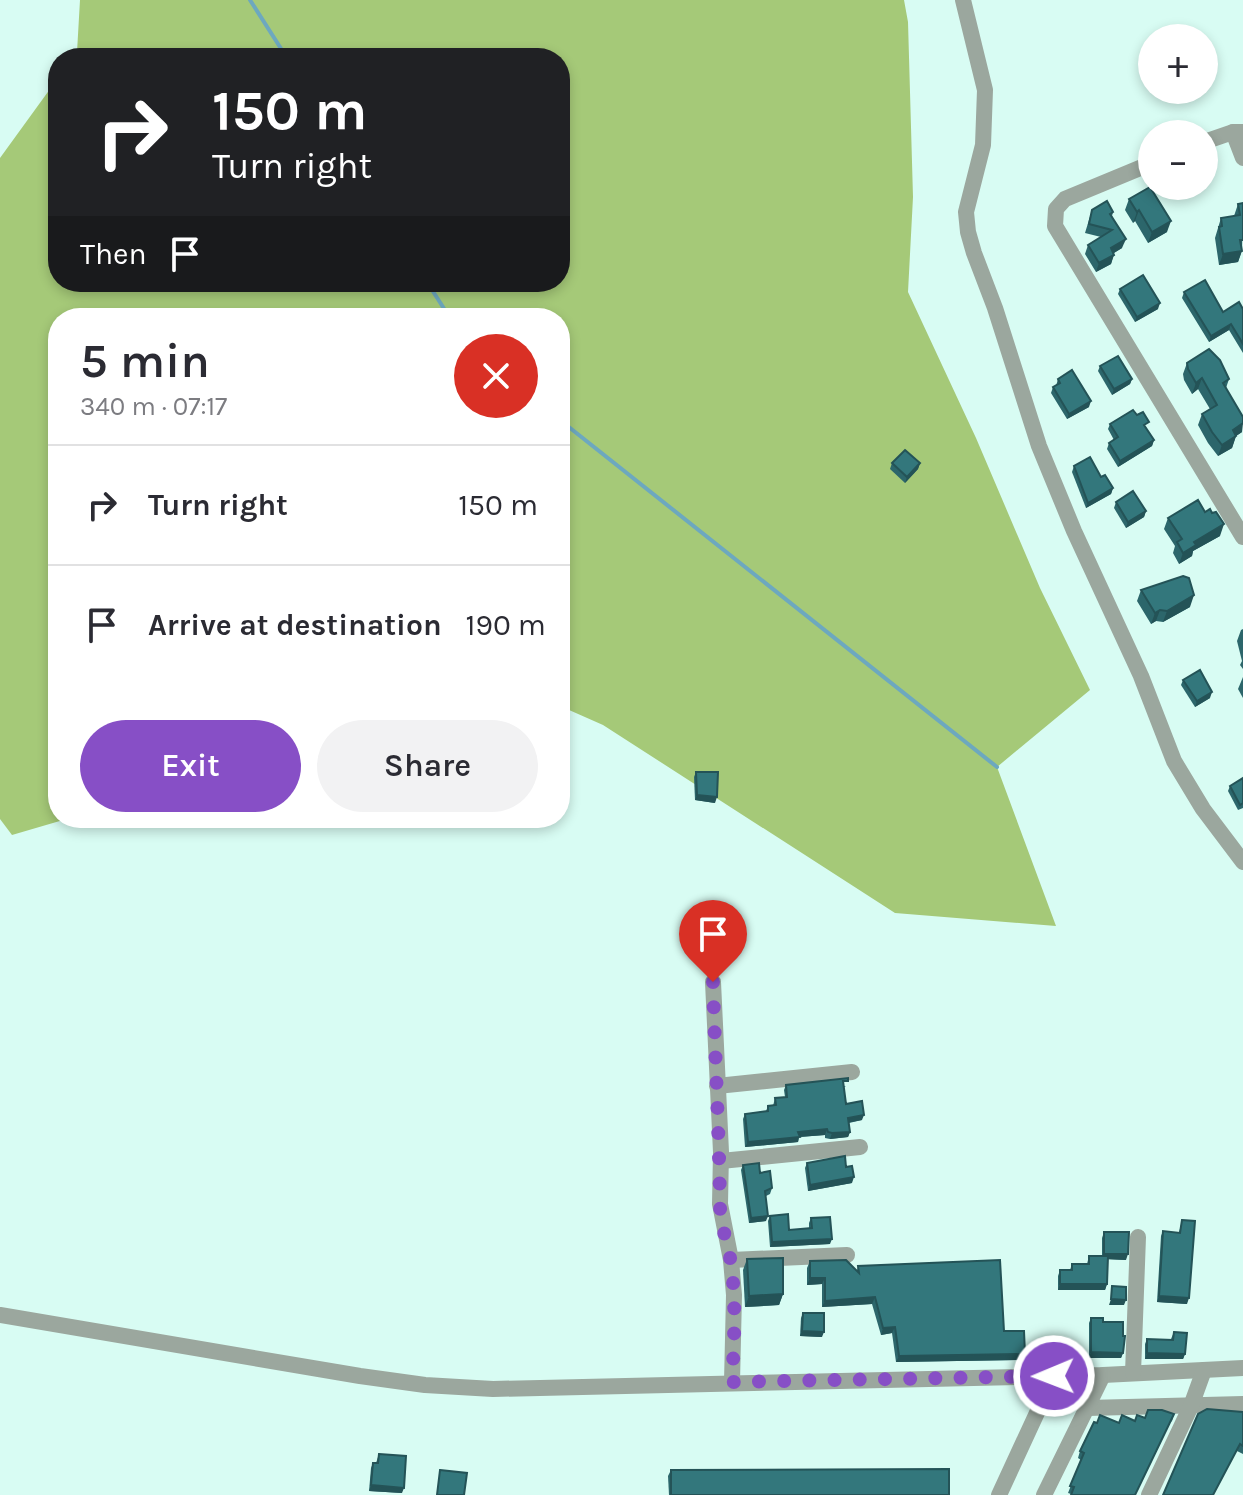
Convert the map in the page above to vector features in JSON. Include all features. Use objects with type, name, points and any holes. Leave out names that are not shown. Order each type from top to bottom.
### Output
[{"type":"street","points":[[963,0],[985,90],[983,145],[966,212],[974,253],[1039,446],[1074,531],[1119,623],[1174,761],[1203,809],[1243,862]]},
{"type":"street","points":[[1218,138],[1238,132],[1243,158]]},
{"type":"street","points":[[1138,168],[1075,193],[1060,203],[1054,214],[1057,231],[1243,537]]},
{"type":"street","points":[[713,982],[721,1213],[731,1260],[735,1326],[732,1382]]},
{"type":"street","points":[[717,1086],[852,1072]]},
{"type":"street","points":[[721,1161],[860,1147]]},
{"type":"street","points":[[1133,1373],[1138,1237]]},
{"type":"street","points":[[731,1260],[847,1255]]},
{"type":"street","points":[[0,1315],[425,1385],[493,1389],[1103,1375],[1243,1368]]},
{"type":"street","points":[[1149,1495],[1191,1406],[1204,1370]]},
{"type":"street","points":[[1044,1495],[1103,1375]]},
{"type":"street","points":[[999,1495],[1054,1376]]},
{"type":"street","points":[[1088,1408],[1243,1404]]},
{"type":"green space","points":[[80,0],[904,0],[908,22],[913,197],[908,292],[976,438],[1040,588],[1090,690],[997,767],[1056,926],[895,913],[603,725],[570,710],[570,308],[48,308],[48,824],[12,835],[0,819],[0,158],[48,92],[48,292],[570,292],[570,48],[77,48]]},
{"type":"building","points":[[1138,194],[1138,200],[1158,200],[1171,221],[1152,232],[1129,199]]},
{"type":"building","points":[[1107,201],[1113,212],[1110,214],[1126,239],[1111,248],[1114,255],[1099,263],[1088,245],[1112,230],[1089,224],[1092,210]]},
{"type":"building","points":[[1243,203],[1242,251],[1223,254],[1219,227],[1222,226],[1221,218],[1240,215],[1238,204]]},
{"type":"building","points":[[1143,275],[1160,303],[1137,317],[1120,289]]},
{"type":"building","points":[[1205,280],[1223,312],[1239,302],[1243,309],[1243,344],[1231,324],[1211,336],[1184,292]]},
{"type":"building","points":[[1209,349],[1220,360],[1229,379],[1223,383],[1243,417],[1243,423],[1233,430],[1236,436],[1222,445],[1202,414],[1217,405],[1202,378],[1196,383],[1187,363]]},
{"type":"building","points":[[1118,356],[1132,379],[1114,389],[1100,366]]},
{"type":"building","points":[[1072,370],[1091,401],[1069,414],[1053,387],[1060,383],[1058,379]]},
{"type":"building","points":[[1133,410],[1137,415],[1143,412],[1149,422],[1144,425],[1154,440],[1120,461],[1109,443],[1118,437],[1110,424]]},
{"type":"building","points":[[905,450],[920,463],[907,477],[892,463]]},
{"type":"building","points":[[1090,457],[1101,477],[1105,475],[1113,488],[1088,503],[1074,466]]},
{"type":"building","points":[[1133,491],[1146,511],[1128,522],[1116,502]]},
{"type":"building","points":[[1198,500],[1205,512],[1210,509],[1212,513],[1216,512],[1224,524],[1194,542],[1196,545],[1183,553],[1177,542],[1182,539],[1168,518]]},
{"type":"building","points":[[1183,576],[1189,578],[1194,595],[1167,611],[1155,613],[1141,590]]},
{"type":"building","points":[[1200,670],[1212,692],[1197,701],[1183,680]]},
{"type":"building","points":[[696,772],[718,772],[717,797],[697,795]]},
{"type":"building","points":[[1243,778],[1243,803],[1240,805],[1230,786]]},
{"type":"building","points":[[848,1078],[848,1081],[843,1081],[846,1104],[862,1101],[864,1115],[848,1118],[850,1132],[832,1133],[827,1129],[798,1132],[800,1137],[748,1142],[745,1114],[768,1111],[768,1106],[776,1105],[775,1098],[787,1097],[786,1085]]},
{"type":"building","points":[[845,1156],[846,1167],[852,1166],[854,1177],[810,1185],[807,1163]]},
{"type":"building","points":[[759,1163],[760,1173],[770,1171],[772,1188],[765,1191],[768,1216],[751,1218],[743,1165]]},
{"type":"building","points":[[788,1214],[789,1230],[812,1228],[811,1218],[830,1217],[832,1239],[772,1242],[770,1216]]},
{"type":"building","points":[[1182,1220],[1195,1221],[1189,1298],[1159,1296],[1163,1231],[1180,1233]]},
{"type":"building","points":[[1104,1232],[1129,1232],[1128,1254],[1104,1254]]},
{"type":"building","points":[[1089,1256],[1108,1256],[1107,1284],[1060,1284],[1060,1270],[1072,1270],[1072,1264],[1089,1264]]},
{"type":"building","points":[[783,1258],[783,1294],[749,1296],[747,1259]]},
{"type":"building","points":[[846,1260],[859,1273],[858,1266],[1000,1260],[1004,1331],[1024,1331],[1025,1354],[899,1356],[895,1327],[883,1328],[875,1297],[825,1301],[825,1278],[810,1278],[810,1261]]},
{"type":"building","points":[[1112,1286],[1126,1287],[1126,1300],[1111,1299]]},
{"type":"building","points":[[803,1313],[824,1313],[824,1332],[802,1331]]},
{"type":"building","points":[[1091,1318],[1103,1318],[1103,1322],[1123,1322],[1123,1353],[1091,1352]]},
{"type":"building","points":[[1174,1332],[1187,1333],[1185,1354],[1147,1353],[1147,1339],[1173,1340]]},
{"type":"building","points":[[1207,1409],[1243,1412],[1243,1446],[1240,1444],[1213,1495],[1163,1495],[1198,1414]]},
{"type":"building","points":[[1148,1410],[1174,1414],[1135,1495],[1071,1495],[1074,1487],[1070,1486],[1084,1453],[1080,1451],[1100,1415],[1119,1423],[1122,1415],[1135,1421],[1137,1415],[1145,1418]]},
{"type":"building","points":[[379,1454],[406,1456],[404,1488],[371,1485],[373,1463],[378,1463]]},
{"type":"building","points":[[949,1469],[949,1495],[671,1495],[671,1470]]},
{"type":"building","points":[[440,1470],[467,1473],[464,1495],[437,1495]]},
{"type":"waterway","points":[[250,0],[281,48]]},
{"type":"waterway","points":[[433,292],[444,308]]},
{"type":"waterway","points":[[570,428],[997,767]]},
{"type":"route","points":[[713,982],[721,1152],[720,1204],[734,1295],[732,1382],[1054,1376]]}]
